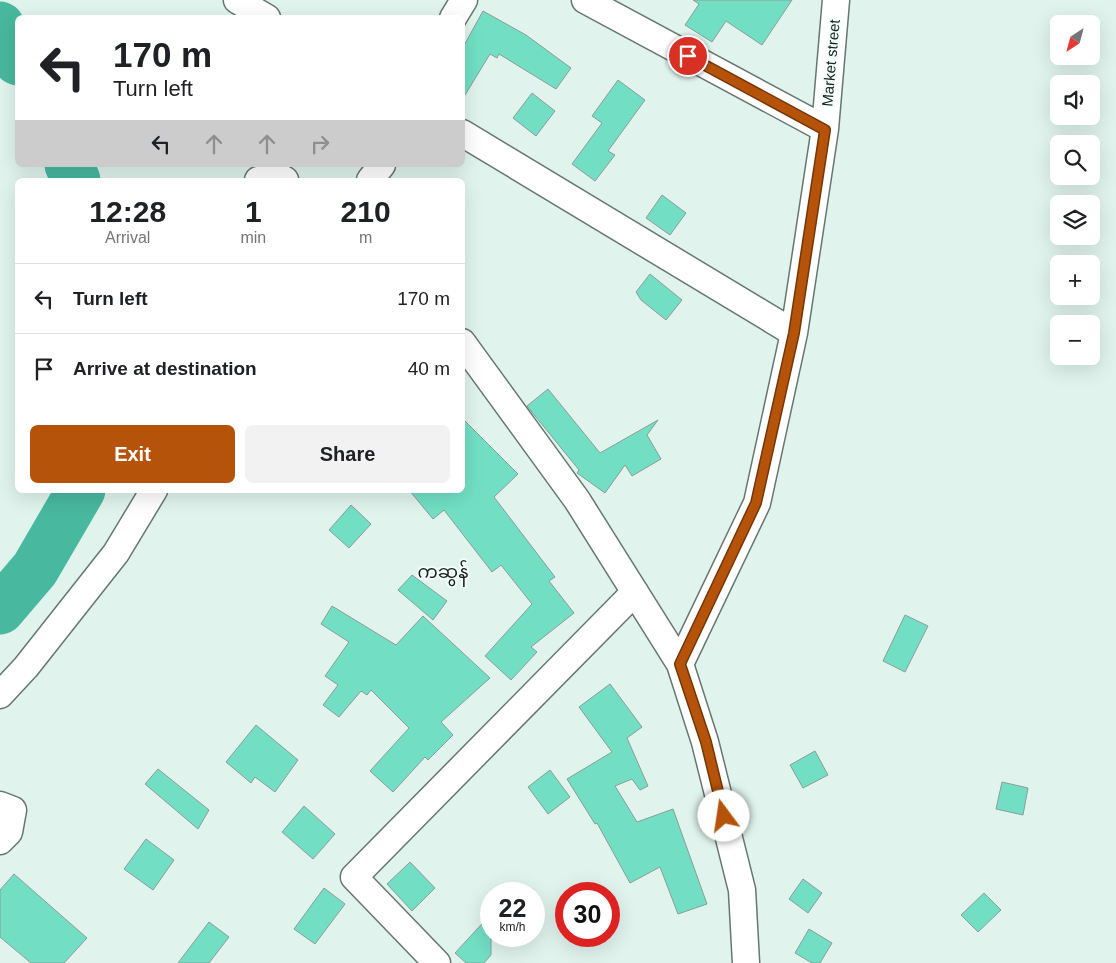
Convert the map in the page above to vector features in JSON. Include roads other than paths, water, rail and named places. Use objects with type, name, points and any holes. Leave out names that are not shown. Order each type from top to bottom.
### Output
[{"type":"street","points":[[237,0],[262,15]]},
{"type":"street","points":[[455,15],[464,0]]},
{"type":"street","points":[[585,0],[825,130]]},
{"type":"street","name":"Market street","points":[[680,664],[756,503],[794,333],[825,130],[836,0]]},
{"type":"street","points":[[465,135],[794,333]]},
{"type":"street","points":[[372,178],[380,167]]},
{"type":"street","points":[[465,346],[577,500],[680,664],[706,742],[742,890],[746,963]]},
{"type":"street","points":[[0,695],[26,667],[116,553],[152,493]]},
{"type":"street","points":[[437,963],[354,876],[636,592]]},
{"type":"street","points":[[0,805],[13,810],[9,832],[0,841]]},
{"type":"waterway","points":[[0,26],[15,55]]},
{"type":"waterway","points":[[70,167],[75,178]]},
{"type":"waterway","points":[[0,610],[35,569],[79,493]]},
{"type":"district","name":"ကဆွန်","points":[[443,572]]}]
